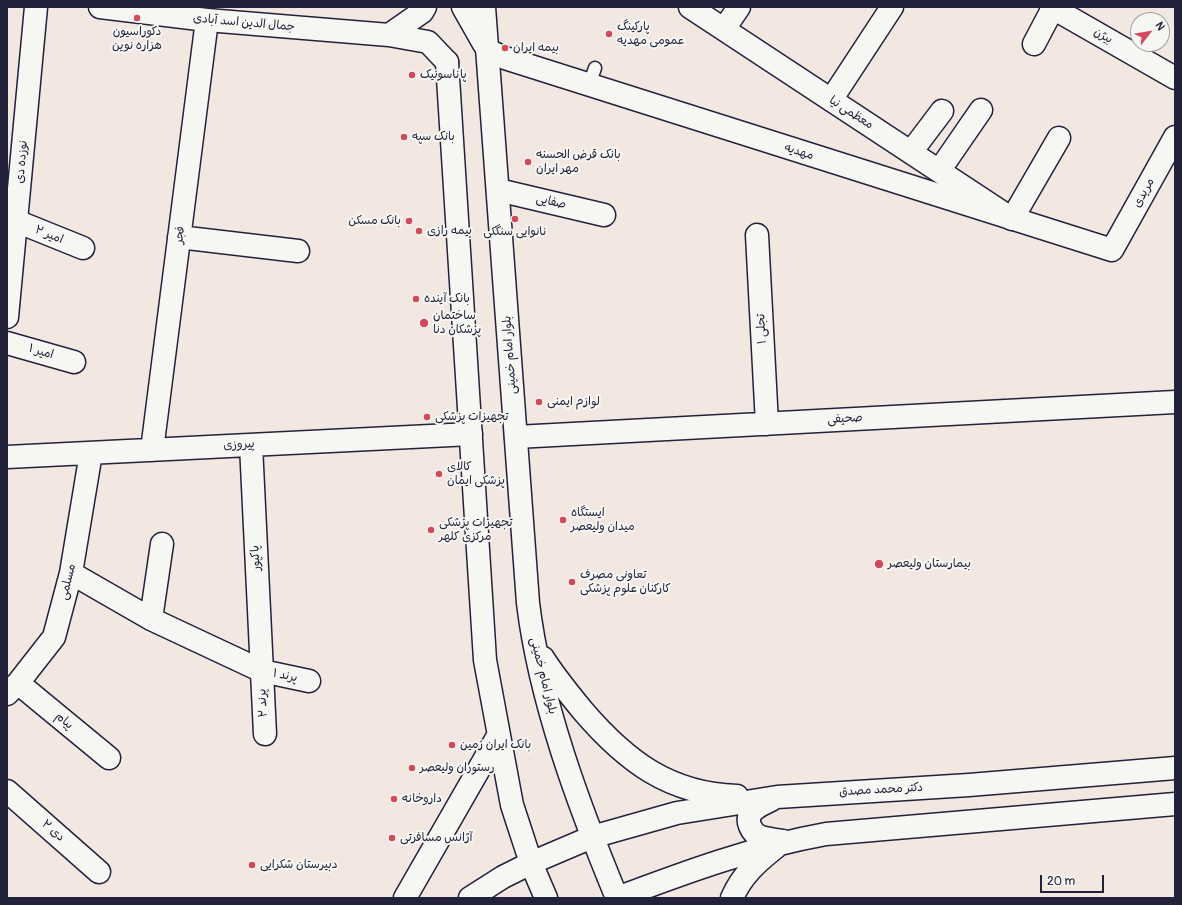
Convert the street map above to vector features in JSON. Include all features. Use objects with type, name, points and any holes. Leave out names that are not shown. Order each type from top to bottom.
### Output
[{"type":"street","name":"نوزده دی","points":[[7,317],[10,255],[16,221],[36,7]]},
{"type":"street","name":"جمال الدین اسد آبادی","points":[[100,7],[208,20],[389,35],[428,42],[447,62],[471,434]]},
{"type":"street","points":[[389,35],[422,12],[425,7]]},
{"type":"street","points":[[463,7],[487,50]]},
{"type":"street","name":"بلوار امام خمینی","points":[[484,7],[528,603],[533,642],[562,748],[592,837],[617,898]]},
{"type":"street","name":"معظمی نیا","points":[[690,7],[1012,219]]},
{"type":"street","points":[[724,30],[739,7]]},
{"type":"street","points":[[831,100],[892,7]]},
{"type":"street","points":[[1034,44],[1052,8]]},
{"type":"street","name":"بیژن","points":[[1052,8],[1175,78]]},
{"type":"street","name":"فجر","points":[[152,450],[208,20]]},
{"type":"street","name":"مهدیه","points":[[487,50],[505,58],[592,77],[1012,219],[1112,250]]},
{"type":"street","points":[[940,171],[981,110]]},
{"type":"street","points":[[911,152],[942,111]]},
{"type":"street","points":[[1012,219],[1058,138]]},
{"type":"street","name":"مریدی","points":[[1112,250],[1173,145]]},
{"type":"street","name":"صفایی","points":[[498,190],[604,215]]},
{"type":"street","name":"امیر ۲","points":[[16,221],[82,248]]},
{"type":"street","name":"تجلی ١","points":[[757,235],[767,424]]},
{"type":"street","points":[[180,237],[298,251]]},
{"type":"street","name":"امیر ۱","points":[[7,343],[74,362]]},
{"type":"street","name":"صحیفی","points":[[516,437],[1175,402]]},
{"type":"street","points":[[471,434],[485,660],[512,805],[530,864],[546,898]]},
{"type":"street","name":"پیروزی","points":[[7,457],[471,434]]},
{"type":"street","name":"پاکپور","points":[[251,445],[262,671]]},
{"type":"street","name":"مسلمی","points":[[12,689],[54,637],[71,573],[91,453]]},
{"type":"street","points":[[151,619],[162,544]]},
{"type":"street","name":"پرند ۱","points":[[71,573],[151,619],[262,671],[309,681]]},
{"type":"street","points":[[533,642],[550,669],[570,695],[614,745],[639,765],[663,780],[689,790],[723,796],[777,797]]},
{"type":"street","name":"پرند ۲","points":[[262,671],[265,734]]},
{"type":"street","name":"پیام","points":[[12,689],[109,758]]},
{"type":"street","points":[[405,898],[498,736]]},
{"type":"street","name":"دکتر محمد مصدق","points":[[470,898],[503,877],[592,837],[677,813],[777,797],[969,785],[1175,768]]},
{"type":"street","name":"دی ۲","points":[[7,791],[99,872]]},
{"type":"street","points":[[777,797],[755,807],[750,814],[748,823],[752,831],[759,836],[784,841]]},
{"type":"street","points":[[617,898],[682,873],[784,841],[870,829],[1175,804]]},
{"type":"street","points":[[732,898],[737,885],[753,865],[784,841]]},
{"type":"place","name":"دکوراسیون هزاره نوین","points":[[137,18]]},
{"type":"place","name":"پارکینگ عمومی مهدیه","points":[[609,34]]},
{"type":"place","name":"بیمه ایران","points":[[505,48]]},
{"type":"place","name":"پاناسونیک","points":[[412,75]]},
{"type":"place","name":"بانک سپه","points":[[404,137]]},
{"type":"place","name":"بانک قرض الحسنه مهر ایران","points":[[528,162]]},
{"type":"place","name":"نانوایی سنگکی","points":[[515,219]]},
{"type":"place","name":"بانک مسکن","points":[[409,221]]},
{"type":"place","name":"بیمه رازی","points":[[419,231]]},
{"type":"place","name":"بانک آینده","points":[[416,299]]},
{"type":"place","name":"ساختمان پزشکان دنا","points":[[424,323]]},
{"type":"place","name":"لوازم ایمنی","points":[[539,402]]},
{"type":"place","name":"تجهیزات پزشکی","points":[[427,417]]},
{"type":"place","name":"کالای پزشکی ایمان","points":[[439,474]]},
{"type":"place","name":"ایستگاه میدان ولیعصر","points":[[563,520]]},
{"type":"place","name":"تجهیزات پزشکی مرکزی کلهر","points":[[431,530]]},
{"type":"place","name":"بیمارستان ولیعصر","points":[[879,564]]},
{"type":"place","name":"تعاونی مصرف کارکنان علوم پزشکی","points":[[572,582]]},
{"type":"place","name":"بانک ایران زمین","points":[[452,745]]},
{"type":"place","name":"رستوران ولیعصر","points":[[412,768]]},
{"type":"place","name":"داروخانه","points":[[394,799]]},
{"type":"place","name":"آژانس مسافرتی","points":[[392,838]]},
{"type":"place","name":"دبیرستان شکرایی","points":[[252,865]]}]
